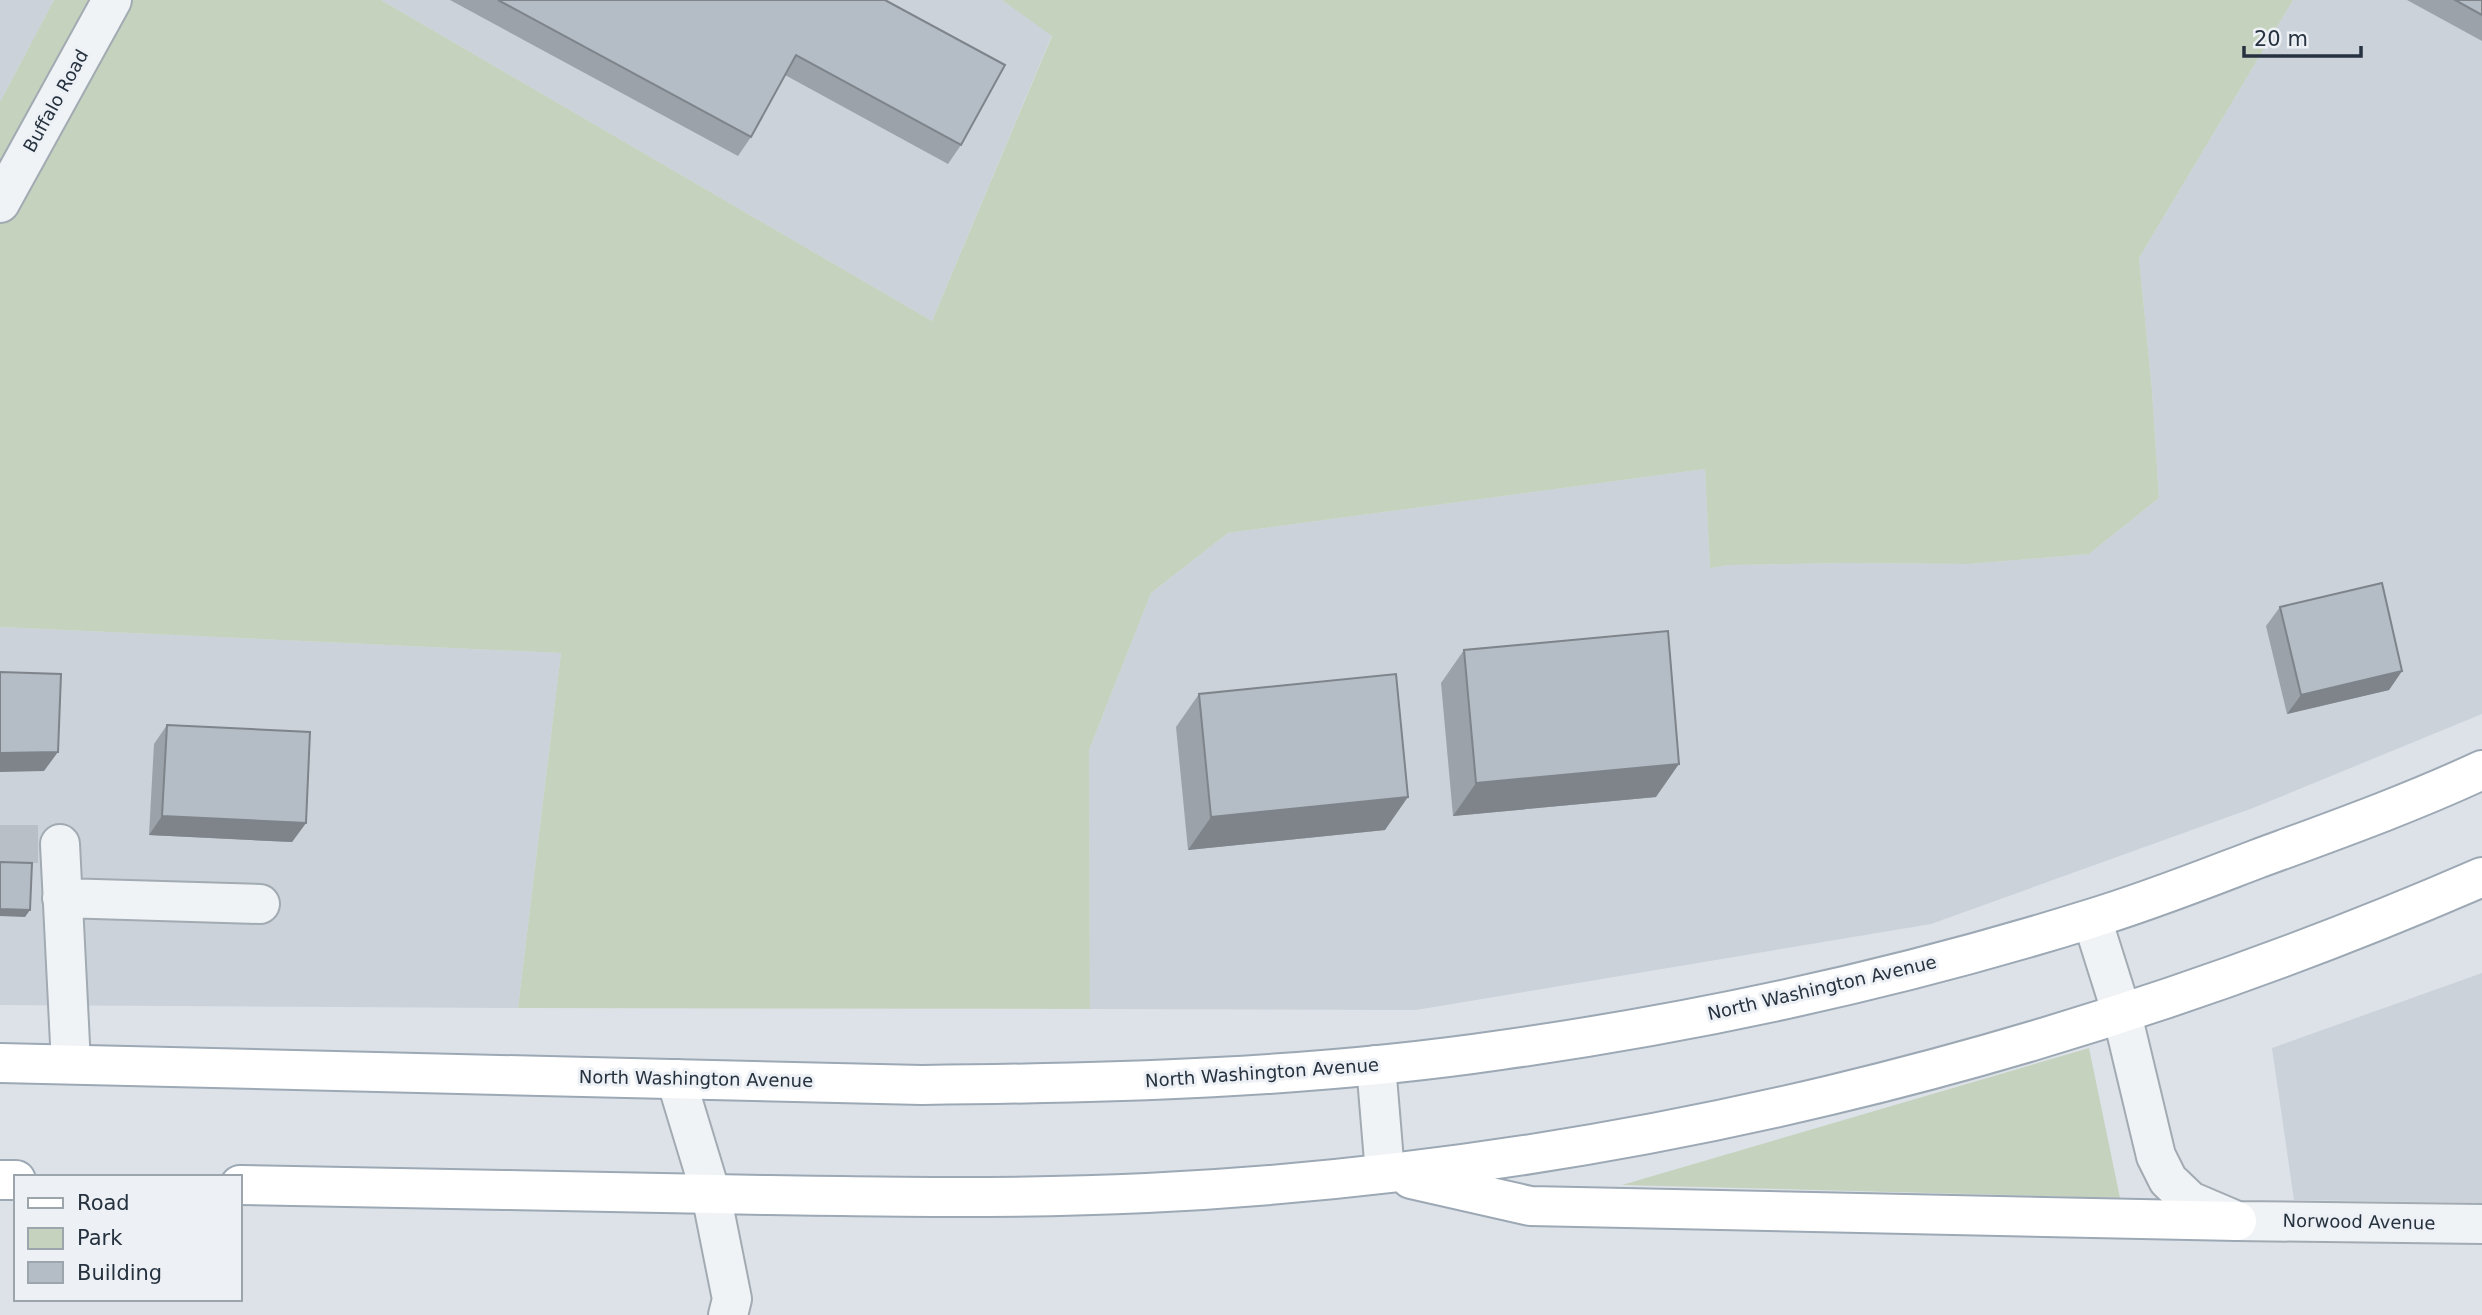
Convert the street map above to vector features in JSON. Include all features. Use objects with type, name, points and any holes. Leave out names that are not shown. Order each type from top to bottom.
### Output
[{"type":"main road","name":"North Washington Avenue","points":[[0,1063],[922,1085],[1139,1082],[1376,1065],[1499,1051],[1738,1009],[1849,985],[2092,919],[2345,827],[2482,770]]},
{"type":"main road","points":[[242,1185],[1048,1197],[1205,1189],[1385,1173],[1511,1156],[1754,1113],[2001,1051],[2122,1014],[2256,968],[2385,919],[2482,877]]},
{"type":"main road","points":[[1385,1173],[1530,1206],[2237,1221]]},
{"type":"street","name":"Buffalo Road","points":[[3,190],[112,0]]},
{"type":"street","points":[[60,844],[71,1064]]},
{"type":"street","points":[[62,898],[260,904]]},
{"type":"street","points":[[2092,919],[2122,1014],[2156,1156],[2168,1180],[2190,1201],[2237,1221]]},
{"type":"street","points":[[1376,1065],[1385,1173]]},
{"type":"street","points":[[676,1079],[711,1194],[732,1299],[729,1315]]},
{"type":"street","name":"Norwood Avenue","points":[[2237,1221],[2482,1224]]},
{"type":"shaded area","points":[[0,0],[54,0],[0,102]]},
{"type":"shaded area","points":[[381,0],[1002,0],[1052,35],[932,321]]},
{"type":"shaded area","points":[[2293,0],[2482,0],[2482,714],[2253,808],[1931,924],[1416,1010],[1090,1009],[1089,750],[1151,593],[1228,533],[1705,469],[1710,568],[1730,565],[1846,563],[1969,564],[2089,554],[2159,498],[2139,258]]},
{"type":"shaded area","points":[[0,627],[561,653],[518,1008],[0,1005]]},
{"type":"shaded area","points":[[2482,973],[2482,1203],[2294,1200],[2272,1048]]},
{"type":"green space","points":[[54,0],[381,0],[932,321],[1052,36],[1002,0],[2293,0],[2139,258],[2159,498],[2089,554],[1969,564],[1846,563],[1730,565],[1710,568],[1705,469],[1228,533],[1151,593],[1089,750],[1090,1009],[518,1008],[561,653],[0,627],[0,102]]},
{"type":"green space","points":[[2089,1048],[2120,1198],[1622,1185]]},
{"type":"building","points":[[498,0],[885,0],[1005,65],[961,145],[796,55],[751,137]]},
{"type":"building","points":[[2455,0],[2482,0],[2482,15]]},
{"type":"building","points":[[2382,583],[2402,671],[2301,695],[2280,607]]},
{"type":"building","points":[[1668,631],[1679,764],[1476,783],[1464,650]]},
{"type":"building","points":[[0,672],[61,674],[58,752],[0,753]]},
{"type":"building","points":[[1396,674],[1408,797],[1211,817],[1199,694]]},
{"type":"building","points":[[167,725],[310,732],[306,823],[162,816]]},
{"type":"building","points":[[0,862],[32,863],[30,910],[0,909]]},
{"type":"tunnel","points":[[0,844],[60,844]]}]
